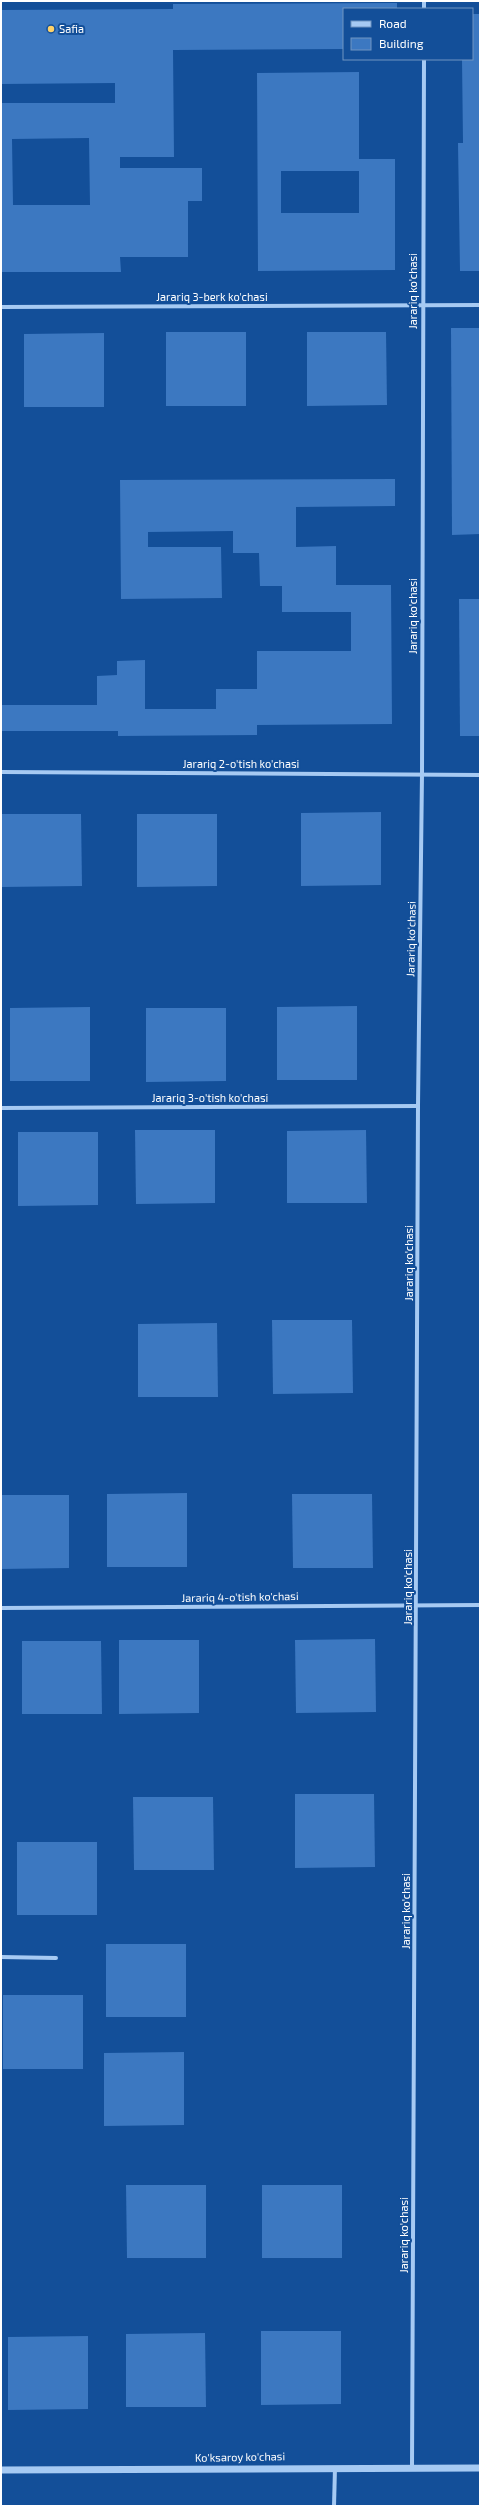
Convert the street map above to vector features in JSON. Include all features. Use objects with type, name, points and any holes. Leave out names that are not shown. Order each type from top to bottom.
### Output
[{"type":"street","name":"Jarariq ko'chasi","points":[[412,2468],[418,1106],[422,774],[422,306],[424,60]]},
{"type":"street","name":"Jarariq 3-berk ko'chasi","points":[[1,307],[480,305]]},
{"type":"street","name":"Jarariq 2-o'tish ko'chasi","points":[[1,772],[480,775]]},
{"type":"street","name":"Jarariq 3-o'tish ko'chasi","points":[[1,1108],[418,1106]]},
{"type":"street","name":"Jarariq 4-o'tish ko'chasi","points":[[1,1608],[416,1604],[480,1605]]},
{"type":"street","points":[[1,1957],[56,1958]]},
{"type":"street","points":[[334,2506],[335,2468]]},
{"type":"street","name":"Ko'ksaroy ko'chasi","points":[[1,2470],[480,2468]]},
{"type":"building","points":[[397,3],[397,8],[343,8],[343,49],[173,50],[174,157],[120,157],[120,168],[202,168],[202,201],[188,201],[188,257],[120,257],[121,272],[1,272],[1,103],[115,103],[115,83],[1,84],[1,10],[173,9],[173,4]],"holes":[[[89,138],[90,205],[13,205],[12,139]]]},
{"type":"building","points":[[473,14],[480,14],[480,271],[460,271],[458,143],[463,143],[462,60],[473,60]]},
{"type":"building","points":[[359,72],[359,159],[395,159],[395,270],[258,271],[257,73]],"holes":[[[281,171],[359,171],[359,213],[281,213]]]},
{"type":"building","points":[[451,328],[480,328],[480,534],[452,535]]},
{"type":"building","points":[[166,332],[246,332],[246,406],[166,406]]},
{"type":"building","points":[[307,332],[386,332],[387,405],[307,406]]},
{"type":"building","points":[[104,333],[104,407],[24,407],[24,334]]},
{"type":"building","points":[[395,479],[395,506],[296,507],[296,547],[336,546],[336,585],[391,585],[392,724],[257,725],[257,735],[118,736],[118,731],[1,731],[1,705],[97,705],[97,676],[117,675],[117,661],[145,660],[145,709],[216,709],[216,689],[257,689],[257,651],[351,651],[351,612],[282,612],[282,586],[260,586],[259,553],[233,553],[233,531],[148,532],[148,547],[221,547],[222,598],[121,599],[120,480]]},
{"type":"building","points":[[459,599],[480,599],[480,736],[460,736]]},
{"type":"building","points":[[381,812],[381,885],[301,886],[301,813]]},
{"type":"building","points":[[1,814],[81,814],[82,886],[2,887]]},
{"type":"building","points":[[137,814],[217,814],[217,886],[137,887]]},
{"type":"building","points":[[357,1006],[357,1080],[277,1080],[277,1007]]},
{"type":"building","points":[[90,1007],[90,1081],[10,1081],[10,1008]]},
{"type":"building","points":[[146,1008],[226,1008],[226,1081],[146,1082]]},
{"type":"building","points":[[135,1130],[215,1130],[215,1203],[136,1204]]},
{"type":"building","points":[[366,1130],[367,1203],[287,1203],[287,1131]]},
{"type":"building","points":[[18,1132],[98,1132],[98,1205],[18,1206]]},
{"type":"building","points":[[272,1320],[352,1320],[353,1393],[273,1394]]},
{"type":"building","points":[[217,1323],[218,1397],[138,1397],[138,1324]]},
{"type":"building","points":[[187,1493],[187,1567],[107,1567],[107,1494]]},
{"type":"building","points":[[292,1494],[372,1494],[373,1568],[293,1568]]},
{"type":"building","points":[[1,1495],[69,1495],[69,1568],[1,1569]]},
{"type":"building","points":[[375,1639],[376,1712],[296,1713],[295,1640]]},
{"type":"building","points":[[119,1640],[199,1640],[199,1713],[119,1714]]},
{"type":"building","points":[[22,1641],[101,1641],[102,1714],[22,1714]]},
{"type":"building","points":[[295,1794],[374,1794],[375,1867],[295,1868]]},
{"type":"building","points":[[133,1797],[213,1797],[214,1870],[134,1870]]},
{"type":"building","points":[[17,1842],[97,1842],[97,1915],[17,1915]]},
{"type":"building","points":[[106,1944],[186,1944],[186,2017],[106,2017]]},
{"type":"building","points":[[3,1995],[83,1995],[83,2069],[3,2069]]},
{"type":"building","points":[[184,2052],[184,2125],[104,2126],[104,2053]]},
{"type":"building","points":[[126,2185],[206,2185],[206,2258],[127,2258]]},
{"type":"building","points":[[262,2185],[342,2185],[342,2258],[262,2258]]},
{"type":"building","points":[[261,2331],[341,2331],[341,2404],[261,2405]]},
{"type":"building","points":[[205,2333],[206,2407],[126,2407],[126,2334]]},
{"type":"building","points":[[88,2336],[88,2409],[8,2410],[8,2337]]},
{"type":"place","name":"Safia","points":[[51,29]]}]
